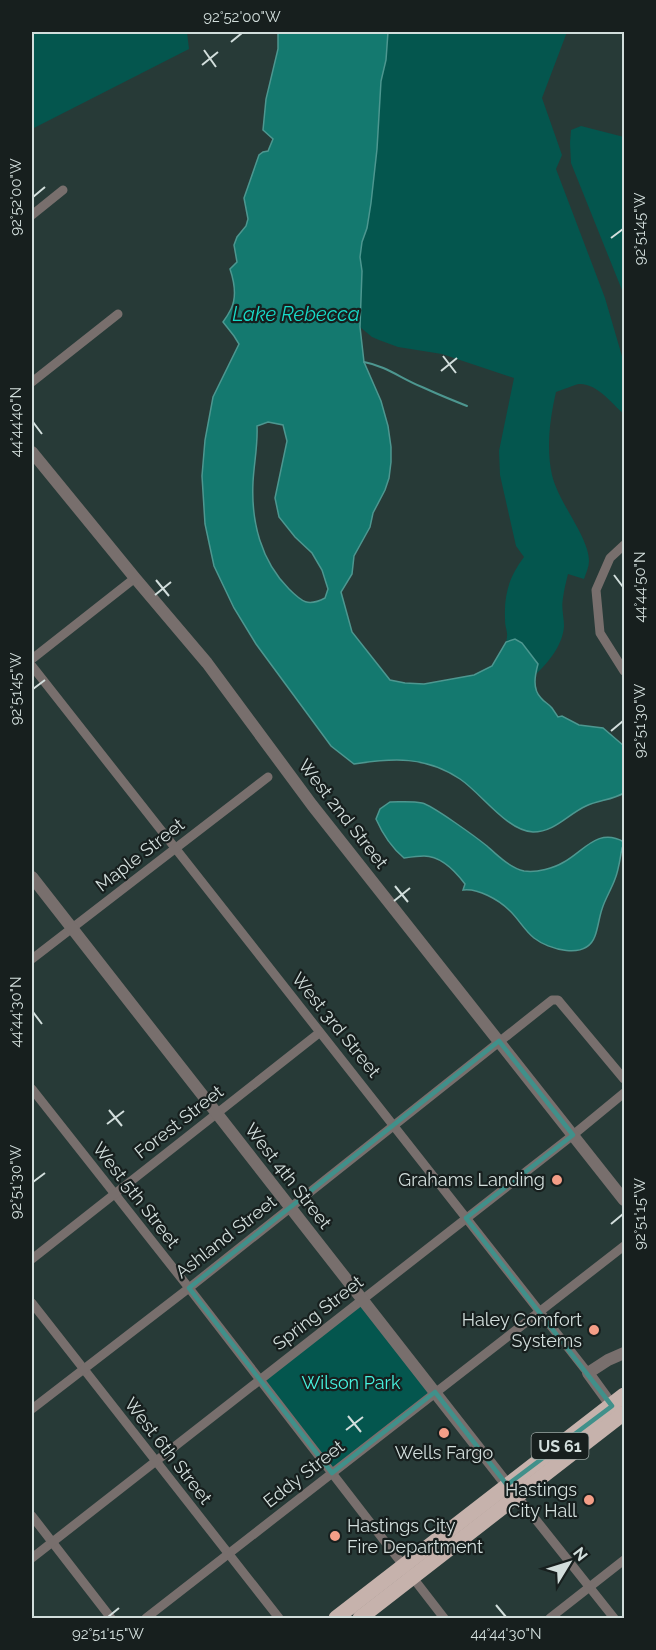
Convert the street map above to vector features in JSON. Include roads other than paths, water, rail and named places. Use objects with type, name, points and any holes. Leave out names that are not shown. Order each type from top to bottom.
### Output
[{"type":"highway","name":"US 61","points":[[336,1618],[408,1571],[512,1491],[620,1414],[624,1395]]},
{"type":"highway","name":"US 61","points":[[360,1618],[408,1571]]},
{"type":"street","points":[[32,215],[63,190]]},
{"type":"street","points":[[32,382],[118,314]]},
{"type":"street","name":"West 2nd Street","points":[[32,452],[207,663],[312,805],[624,1200]]},
{"type":"street","points":[[624,545],[610,558],[596,590],[600,633],[624,671]]},
{"type":"street","points":[[32,659],[135,579]]},
{"type":"street","name":"West 3rd Street","points":[[32,666],[620,1414]]},
{"type":"street","name":"Maple Street","points":[[32,959],[268,777]]},
{"type":"street","name":"West 4th Street","points":[[32,877],[512,1491]]},
{"type":"street","name":"Ashland Street","points":[[32,1409],[189,1288],[552,1000],[558,1000],[624,1079]]},
{"type":"street","name":"Forest Street","points":[[32,1259],[319,1033]]},
{"type":"street","name":"West 5th Street","points":[[32,1089],[444,1618]]},
{"type":"street","name":"Spring Street","points":[[32,1558],[624,1094]]},
{"type":"street","name":"Eddy Street","points":[[146,1618],[624,1246]]},
{"type":"street","name":"West 6th Street","points":[[32,1303],[279,1618]]},
{"type":"street","points":[[588,1373],[624,1353]]},
{"type":"street","points":[[512,1491],[614,1618]]},
{"type":"street","points":[[32,1516],[111,1618]]},
{"type":"street","points":[[550,1618],[624,1560]]},
{"type":"water","name":"Lake Rebecca","points":[[278,32],[388,32],[386,60],[381,81],[371,203],[360,257],[362,271],[360,327],[364,362],[381,401],[388,426],[391,462],[385,490],[373,513],[370,527],[354,556],[352,574],[341,592],[352,632],[390,680],[405,683],[424,684],[474,675],[492,666],[506,642],[515,639],[522,643],[538,664],[536,690],[558,717],[562,716],[579,725],[603,728],[624,746],[624,793],[579,809],[548,829],[533,832],[514,825],[460,779],[435,766],[396,760],[354,764],[331,746],[256,644],[234,608],[214,566],[205,524],[202,476],[205,440],[213,397],[239,344],[223,322],[234,299],[234,284],[230,269],[237,262],[234,245],[248,219],[244,198],[259,155],[268,151],[273,139],[263,130],[266,99],[278,49]],"holes":[[[268,422],[283,425],[287,441],[275,498],[279,517],[312,553],[322,570],[328,589],[325,598],[310,603],[298,597],[279,578],[265,553],[256,526],[253,475],[257,426]]]},
{"type":"water","points":[[390,802],[414,802],[427,805],[465,829],[509,864],[524,871],[540,871],[555,866],[599,839],[615,838],[624,842],[616,875],[603,905],[595,936],[590,944],[575,951],[548,946],[530,935],[500,902],[482,893],[463,890],[465,884],[453,870],[442,862],[424,856],[404,858],[395,850],[376,819],[380,809]]},
{"type":"waterway","points":[[364,362],[380,366],[467,406]]},
{"type":"place","name":"Grahams Landing","points":[[557,1180]]},
{"type":"place","name":"Haley Comfort Systems","points":[[594,1330]]},
{"type":"place","name":"Wells Fargo","points":[[444,1433]]},
{"type":"place","name":"Hastings City Hall","points":[[589,1500]]},
{"type":"place","name":"Hastings City Fire Department","points":[[335,1536]]},
{"type":"park label","name":"Wilson Park","points":[[351,1383]]}]
